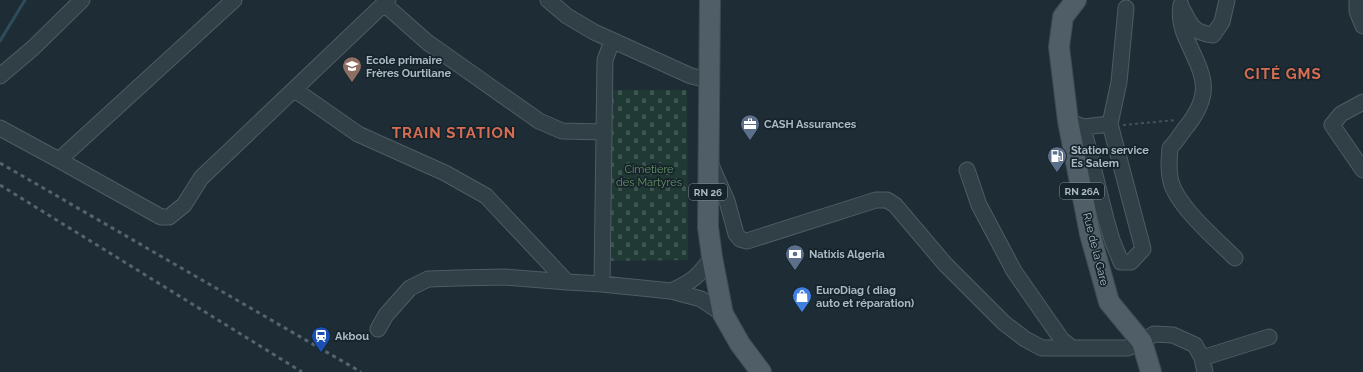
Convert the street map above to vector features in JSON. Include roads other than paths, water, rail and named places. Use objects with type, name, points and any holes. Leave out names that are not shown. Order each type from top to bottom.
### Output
[{"type":"main road","name":"RN 26","points":[[710,0],[708,227],[712,258],[723,314],[740,344],[761,372]]},
{"type":"main road","name":"Rue de la Gare","points":[[1076,0],[1063,17],[1059,47],[1075,124],[1090,234],[1110,302],[1142,342],[1151,372]]},
{"type":"street","points":[[0,76],[33,48],[82,0]]},
{"type":"street","points":[[59,160],[234,0]]},
{"type":"street","points":[[548,0],[574,20],[594,32],[691,76],[709,80]]},
{"type":"street","points":[[1181,3],[1190,24],[1201,34],[1213,35],[1222,22],[1227,0]]},
{"type":"street","points":[[1357,0],[1357,11],[1363,26]]},
{"type":"street","points":[[0,128],[161,217],[169,217],[184,205],[201,178],[386,2],[427,42],[540,121],[562,131],[604,132]]},
{"type":"street","points":[[1181,3],[1181,22],[1203,80],[1203,95],[1199,108],[1193,118],[1177,141],[1170,148],[1169,166],[1171,183],[1186,207],[1235,258]]},
{"type":"street","points":[[1110,124],[1075,124],[1112,240],[1121,262],[1131,262],[1143,249],[1110,124],[1119,82],[1126,8]]},
{"type":"street","points":[[602,284],[605,60],[612,40]]},
{"type":"street","points":[[295,90],[358,134],[445,172],[486,196],[566,282]]},
{"type":"street","points":[[1363,102],[1341,114],[1332,125],[1363,170]]},
{"type":"street","points":[[708,158],[727,201],[736,234],[740,239],[747,241],[876,200],[887,200],[896,205],[945,264],[1004,323],[1025,340],[1042,348],[1127,348],[1142,342],[1154,334],[1174,335],[1195,345],[1204,365],[1269,337]]},
{"type":"street","points":[[967,170],[978,205],[1014,271],[1062,340],[1072,348]]},
{"type":"street","points":[[671,291],[688,284],[702,272],[712,258]]},
{"type":"street","points":[[378,329],[386,316],[410,288],[428,279],[505,277],[671,291],[701,299],[723,314]]},
{"type":"waterway","points":[[0,41],[25,0]]},
{"type":"railway","points":[[0,163],[361,372]]},
{"type":"railway","points":[[0,185],[302,372]]},
{"type":"place","name":"Ecole primaire Frères Ourtilane","points":[[352,83]]},
{"type":"place","name":"CASH Assurances","points":[[750,141]]},
{"type":"place","name":"Station service Es Salem","points":[[1057,173]]},
{"type":"place","name":"Natixis Algeria","points":[[795,271]]},
{"type":"place","name":"EuroDiag ( diag auto et réparation)","points":[[802,313]]},
{"type":"place","name":"Akbou","points":[[321,353]]},
{"type":"district","name":"CITÉ GMS","points":[[1283,74]]},
{"type":"district","name":"TRAIN STATION","points":[[454,133]]},
{"type":"park label","name":"Cimetière des Martyres","points":[[649,175]]}]
